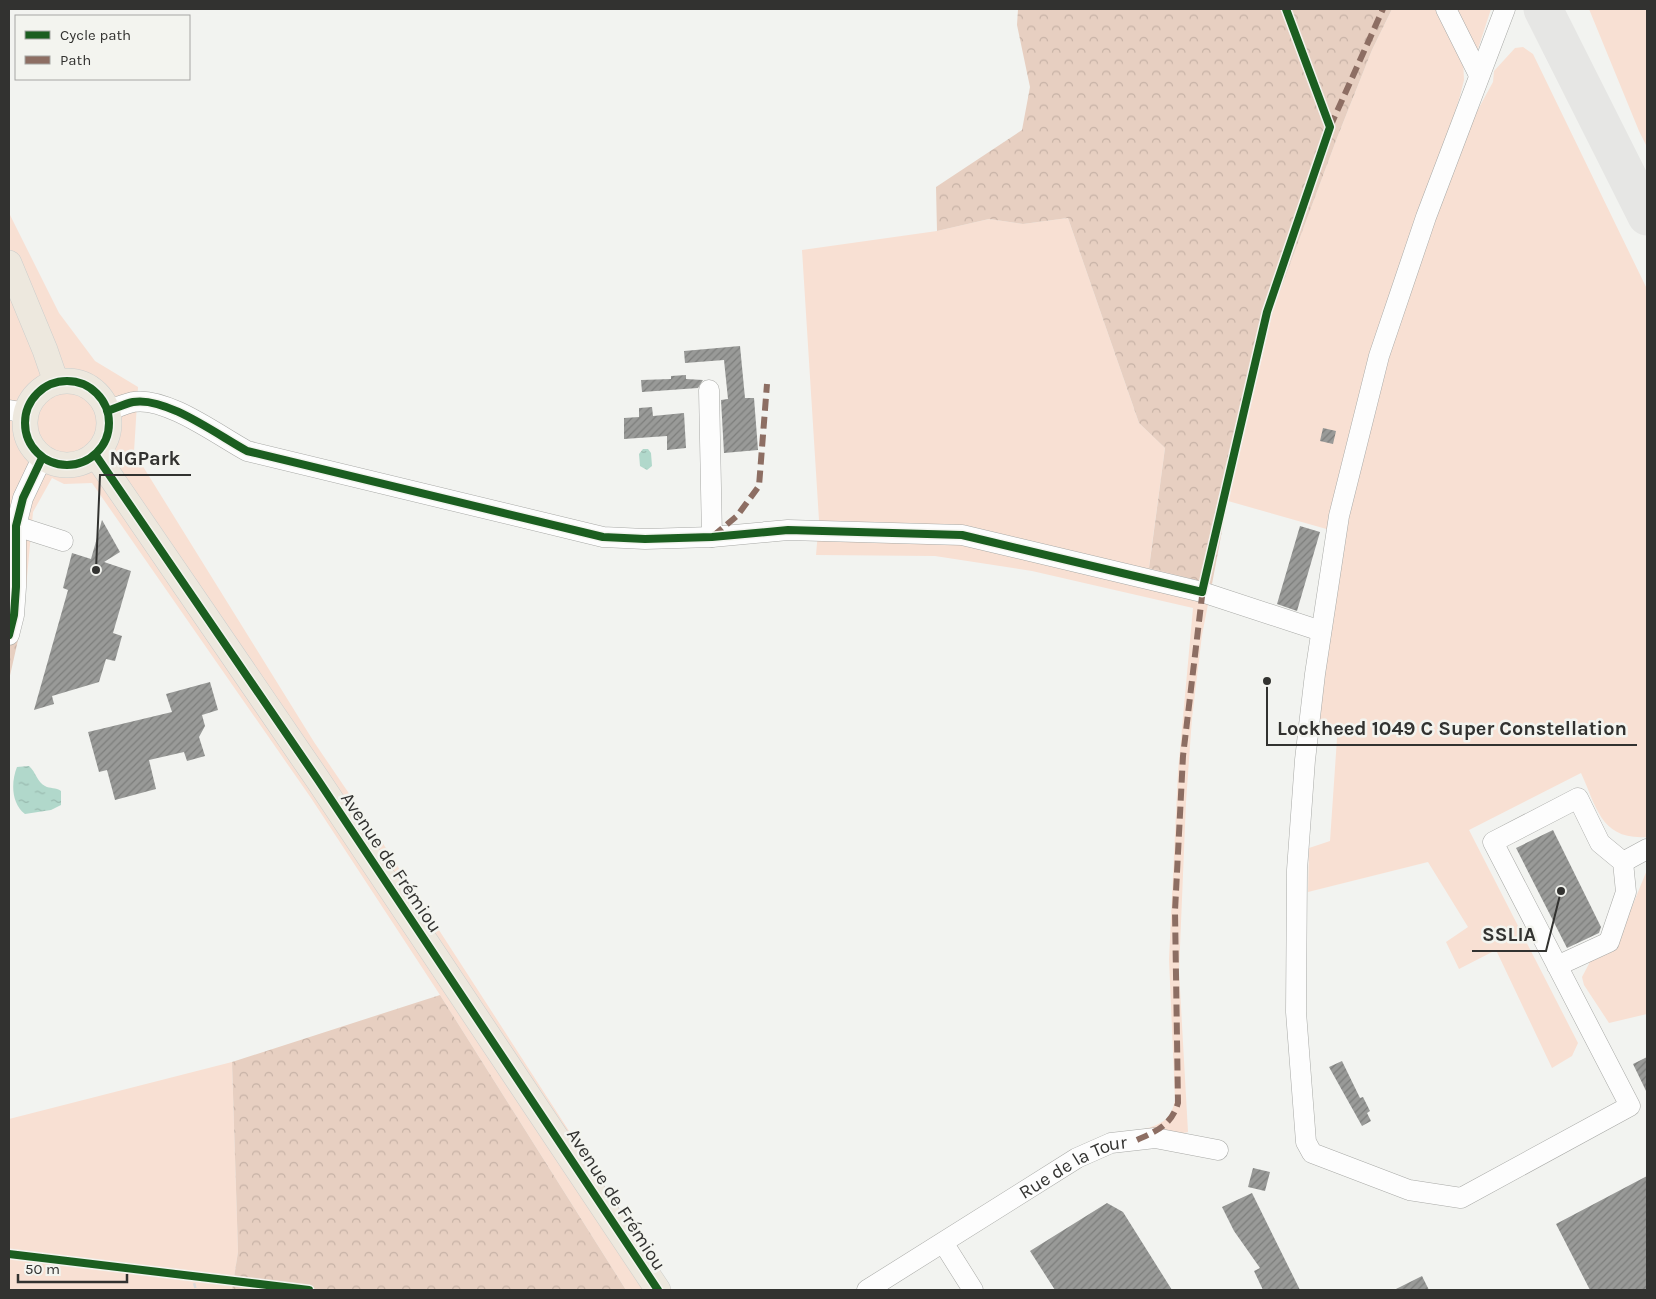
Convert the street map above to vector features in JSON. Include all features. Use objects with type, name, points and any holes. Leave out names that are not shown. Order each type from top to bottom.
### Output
[{"type":"main road","points":[[9,263],[45,350],[56,382]]},
{"type":"main road","points":[[69,381],[82,384],[93,390],[102,400],[107,412],[107,434],[95,454],[83,462],[69,465],[55,464],[42,458],[33,449],[17,412],[36,394],[56,382],[69,381]]},
{"type":"main road","name":"Avenue de Frémiou","points":[[95,454],[312,772],[658,1290]]},
{"type":"street","points":[[1446,9],[1479,75]]},
{"type":"street","points":[[1505,9],[1426,217],[1379,356],[1339,516],[1321,631],[1305,760],[1297,870],[1296,1012],[1306,1142],[1312,1153],[1409,1190],[1461,1198],[1630,1106],[1492,842],[1578,798],[1600,843],[1623,862],[1626,892],[1609,942],[1557,966]]},
{"type":"street","points":[[709,390],[712,537]]},
{"type":"street","points":[[107,412],[134,402],[155,404],[193,419],[247,451],[603,537],[645,539],[712,537],[788,530],[962,535],[1202,592],[1321,631]]},
{"type":"street","points":[[9,635],[14,615],[16,587],[16,526],[23,498],[42,458]]},
{"type":"street","points":[[16,526],[63,541]]},
{"type":"street","points":[[1623,862],[1647,850]]},
{"type":"street","name":"Rue de la Tour","points":[[867,1290],[944,1244],[1077,1158],[1111,1143],[1154,1138],[1218,1150]]},
{"type":"street","points":[[944,1244],[973,1290]]},
{"type":"path","points":[[192,1276],[196,1290]]},
{"type":"shaded area","points":[[1392,9],[1491,9],[1477,52],[1463,59],[1464,80],[1460,96],[1330,530],[1228,501],[1273,310],[1337,138],[1372,50]]},
{"type":"shaded area","points":[[1589,9],[1647,9],[1647,147],[1639,131]]},
{"type":"shaded area","points":[[1523,47],[1533,54],[1647,289],[1647,837],[1632,837],[1610,827],[1597,809],[1581,773],[1469,830],[1578,1043],[1572,1056],[1552,1068],[1496,950],[1459,969],[1446,942],[1468,927],[1428,862],[1308,892],[1309,848],[1330,841],[1338,724],[1314,726],[1343,535],[1376,393],[1432,216],[1470,124],[1493,82],[1494,71],[1515,48]]},
{"type":"shaded area","points":[[9,213],[59,313],[95,361],[138,387],[134,452],[314,742],[382,842],[672,1290],[626,1290],[440,995],[311,798],[92,483],[64,484],[52,478],[33,512],[26,588],[9,588]]},
{"type":"shaded area","points":[[1068,218],[1139,423],[1165,448],[1149,567],[1212,584],[1202,635],[1192,718],[1186,802],[1179,971],[1188,1132],[1176,1135],[1145,1129],[1161,1123],[1169,1116],[1175,1099],[1169,959],[1178,772],[1193,608],[1032,571],[935,556],[816,555],[819,520],[802,250],[937,231],[989,219],[1023,224]]},
{"type":"shaded area","points":[[1647,870],[1647,1014],[1609,1023],[1584,985],[1582,977],[1591,960],[1615,948]]},
{"type":"shaded area","points":[[232,1062],[238,1252],[232,1290],[9,1290],[9,1119]]},
{"type":"green space","points":[[1018,9],[1392,9],[1372,50],[1337,138],[1273,310],[1233,472],[1212,584],[1149,568],[1165,448],[1139,423],[1068,218],[1023,224],[989,219],[937,231],[936,187],[1022,130],[1030,87],[1017,25]]},
{"type":"green space","points":[[9,588],[23,618],[9,680]]},
{"type":"green space","points":[[440,995],[626,1290],[232,1290],[238,1252],[232,1062]]},
{"type":"water","points":[[643,449],[648,449],[651,453],[652,466],[647,470],[640,466],[639,454]]},
{"type":"water","points":[[29,766],[42,784],[61,791],[61,805],[51,810],[25,814],[20,809],[15,798],[14,779],[17,767]]},
{"type":"building","points":[[740,346],[745,398],[754,398],[758,450],[724,453],[721,400],[728,399],[724,360],[685,363],[684,351]]},
{"type":"building","points":[[686,375],[686,379],[703,380],[698,388],[642,392],[641,380],[671,379],[671,376]]},
{"type":"building","points":[[652,407],[653,416],[684,413],[686,448],[667,450],[667,436],[624,439],[624,418],[639,417],[639,408]]},
{"type":"building","points":[[1323,428],[1336,431],[1333,444],[1320,441]]},
{"type":"building","points":[[102,520],[120,552],[104,562],[131,571],[113,633],[122,636],[115,661],[106,659],[99,682],[52,696],[54,704],[34,710],[68,590],[63,588],[72,553],[91,559]]},
{"type":"building","points":[[1300,526],[1320,532],[1297,611],[1277,604]]},
{"type":"building","points":[[210,682],[218,710],[202,715],[205,726],[199,737],[205,756],[187,761],[184,752],[149,760],[156,789],[115,800],[107,770],[99,772],[88,732],[172,712],[166,694]]},
{"type":"building","points":[[1553,830],[1601,927],[1599,933],[1567,948],[1516,848]]},
{"type":"building","points":[[1647,1057],[1647,1093],[1633,1064]]},
{"type":"building","points":[[1342,1061],[1360,1098],[1363,1097],[1370,1111],[1367,1113],[1371,1121],[1362,1126],[1329,1067]]},
{"type":"building","points":[[1253,1168],[1270,1172],[1265,1191],[1248,1187]]},
{"type":"building","points":[[1647,1176],[1647,1290],[1590,1290],[1556,1224]]},
{"type":"building","points":[[1252,1193],[1300,1290],[1263,1290],[1254,1271],[1260,1268],[1234,1231],[1222,1207]]},
{"type":"building","points":[[1107,1203],[1123,1212],[1172,1290],[1055,1290],[1030,1251]]},
{"type":"building","points":[[1422,1276],[1429,1290],[1394,1290]]},
{"type":"taxiway","points":[[1543,9],[1647,216]]},
{"type":"marked path","points":[[1330,127],[1383,9]]},
{"type":"marked path","points":[[713,536],[737,516],[759,486],[767,384]]},
{"type":"marked path","points":[[1137,1140],[1162,1127],[1171,1117],[1178,1103],[1175,911],[1183,756],[1203,588]]},
{"type":"cycle path","points":[[107,411],[133,402],[161,405],[192,419],[247,451],[603,537],[645,539],[712,537],[788,530],[962,535],[1202,592],[1267,312],[1330,127],[1286,9]]},
{"type":"cycle path","points":[[67,381],[83,384],[97,393],[106,407],[109,423],[106,439],[97,453],[83,462],[67,465],[51,462],[37,453],[28,439],[25,423],[28,407],[37,393],[51,384],[67,381]]},
{"type":"cycle path","points":[[95,454],[318,780],[658,1290]]},
{"type":"cycle path","points":[[9,635],[14,615],[16,587],[16,526],[23,498],[42,458]]},
{"type":"cycle path","points":[[9,1254],[309,1290]]},
{"type":"place","name":"NGPark","points":[[96,570]]},
{"type":"place","name":"Lockheed 1049 C Super Constellation","points":[[1267,681]]},
{"type":"place","name":"SSLIA","points":[[1561,891]]}]
